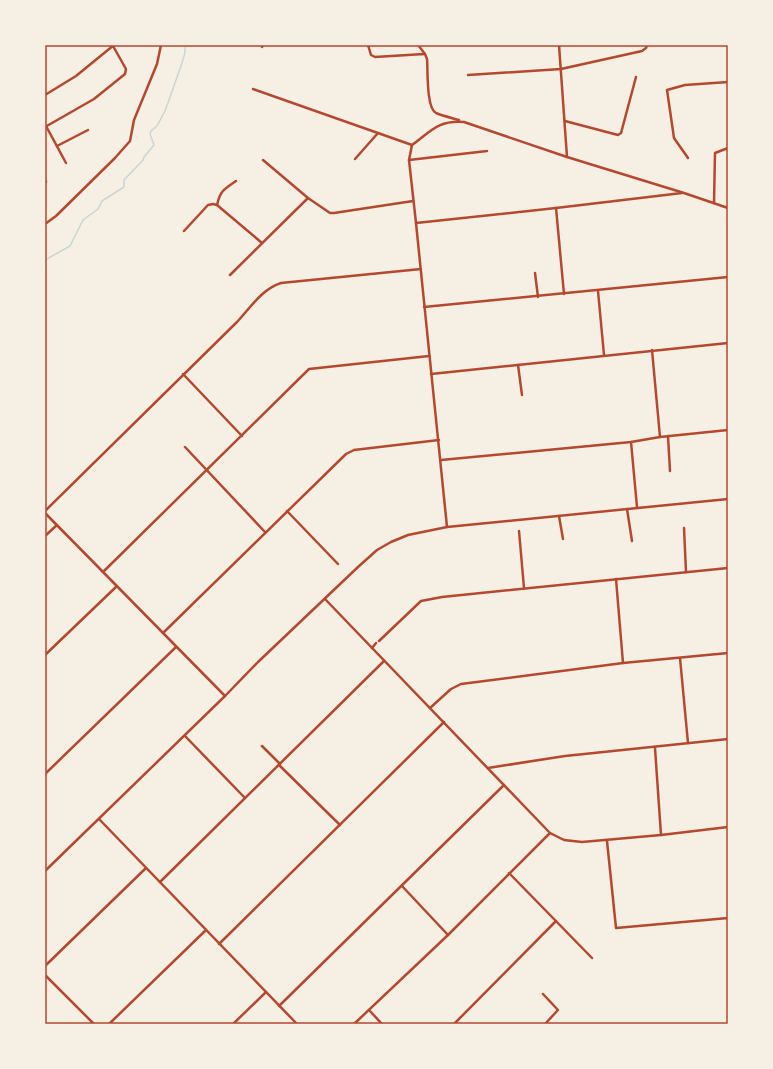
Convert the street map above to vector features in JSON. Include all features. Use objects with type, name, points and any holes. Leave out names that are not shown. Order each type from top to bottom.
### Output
[{"type":"street","points":[[45,95],[76,76],[114,45],[126,69],[125,74],[94,99],[46,127],[66,163]]},
{"type":"street","points":[[45,224],[56,216],[115,158],[130,141],[134,120],[157,64],[161,45]]},
{"type":"street","points":[[368,45],[371,54],[375,57],[425,54]]},
{"type":"street","points":[[418,45],[425,54],[428,70],[429,99],[433,110],[567,157],[728,208]]},
{"type":"street","points":[[559,45],[567,157]]},
{"type":"street","points":[[468,75],[561,69],[642,51],[647,45]]},
{"type":"street","points":[[565,121],[618,135],[621,132],[636,77]]},
{"type":"street","points":[[688,158],[674,138],[667,90],[685,85],[728,82]]},
{"type":"street","points":[[253,90],[412,145]]},
{"type":"street","points":[[447,527],[421,268],[408,160],[412,145],[436,126],[453,121],[464,122]]},
{"type":"street","points":[[57,146],[88,130]]},
{"type":"street","points":[[355,159],[378,133]]},
{"type":"street","points":[[714,203],[715,153],[728,148]]},
{"type":"street","points":[[408,160],[487,151]]},
{"type":"street","points":[[262,160],[308,198],[326,210],[334,213],[413,201]]},
{"type":"street","points":[[217,205],[219,195],[224,189],[236,181]]},
{"type":"street","points":[[416,223],[684,193]]},
{"type":"street","points":[[230,275],[308,198]]},
{"type":"street","points":[[184,231],[208,205],[213,204],[217,205],[262,244]]},
{"type":"street","points":[[556,208],[564,294]]},
{"type":"street","points":[[225,696],[45,512],[237,322],[265,291],[281,283],[421,268]]},
{"type":"street","points":[[535,273],[538,297]]},
{"type":"street","points":[[424,307],[538,297],[728,277]]},
{"type":"street","points":[[598,291],[604,356]]},
{"type":"street","points":[[431,374],[728,343]]},
{"type":"street","points":[[652,350],[660,437]]},
{"type":"street","points":[[103,572],[310,369],[429,356]]},
{"type":"street","points":[[518,365],[522,395]]},
{"type":"street","points":[[183,374],[242,436]]},
{"type":"street","points":[[441,460],[631,442],[668,436],[728,430]]},
{"type":"street","points":[[668,436],[670,471]]},
{"type":"street","points":[[163,633],[265,532],[350,452],[439,440]]},
{"type":"street","points":[[631,442],[637,507]]},
{"type":"street","points":[[185,447],[265,532]]},
{"type":"street","points":[[45,871],[258,662],[368,559],[378,550],[391,542],[408,535],[447,527],[728,499]]},
{"type":"street","points":[[627,508],[632,541]]},
{"type":"street","points":[[288,511],[338,564]]},
{"type":"street","points":[[559,516],[563,539]]},
{"type":"street","points":[[45,536],[57,525]]},
{"type":"street","points":[[684,528],[686,572]]},
{"type":"street","points":[[519,531],[524,588]]},
{"type":"street","points":[[372,648],[420,601],[442,597],[524,588],[728,568]]},
{"type":"street","points":[[616,579],[623,664]]},
{"type":"street","points":[[45,655],[117,586]]},
{"type":"street","points":[[325,599],[550,833],[564,840],[573,842],[607,841],[728,827]]},
{"type":"street","points":[[45,774],[176,647]]},
{"type":"street","points":[[430,708],[451,689],[461,684],[728,653]]},
{"type":"street","points":[[680,658],[688,743]]},
{"type":"street","points":[[160,882],[384,661]]},
{"type":"street","points":[[219,944],[444,722]]},
{"type":"street","points":[[184,736],[245,798]]},
{"type":"street","points":[[488,768],[565,756],[655,748],[728,739]]},
{"type":"street","points":[[262,746],[340,825]]},
{"type":"street","points":[[655,748],[660,836]]},
{"type":"street","points":[[279,1006],[504,785]]},
{"type":"street","points":[[99,819],[297,1024]]},
{"type":"street","points":[[354,1024],[448,935],[550,833]]},
{"type":"street","points":[[607,841],[616,928],[728,918]]},
{"type":"street","points":[[45,966],[146,868]]},
{"type":"street","points":[[509,873],[592,958]]},
{"type":"street","points":[[402,886],[448,935]]},
{"type":"street","points":[[454,1024],[556,921]]},
{"type":"street","points":[[109,1024],[206,930]]},
{"type":"street","points":[[45,975],[94,1024]]},
{"type":"street","points":[[233,1024],[266,992]]},
{"type":"street","points":[[544,994],[558,1010],[544,1024]]},
{"type":"street","points":[[369,1010],[382,1024]]},
{"type":"waterway","points":[[45,260],[70,246],[83,220],[98,209],[102,201],[124,187],[124,180],[143,160],[154,145],[150,134],[151,131],[157,126],[165,111],[185,53],[185,45]]}]
